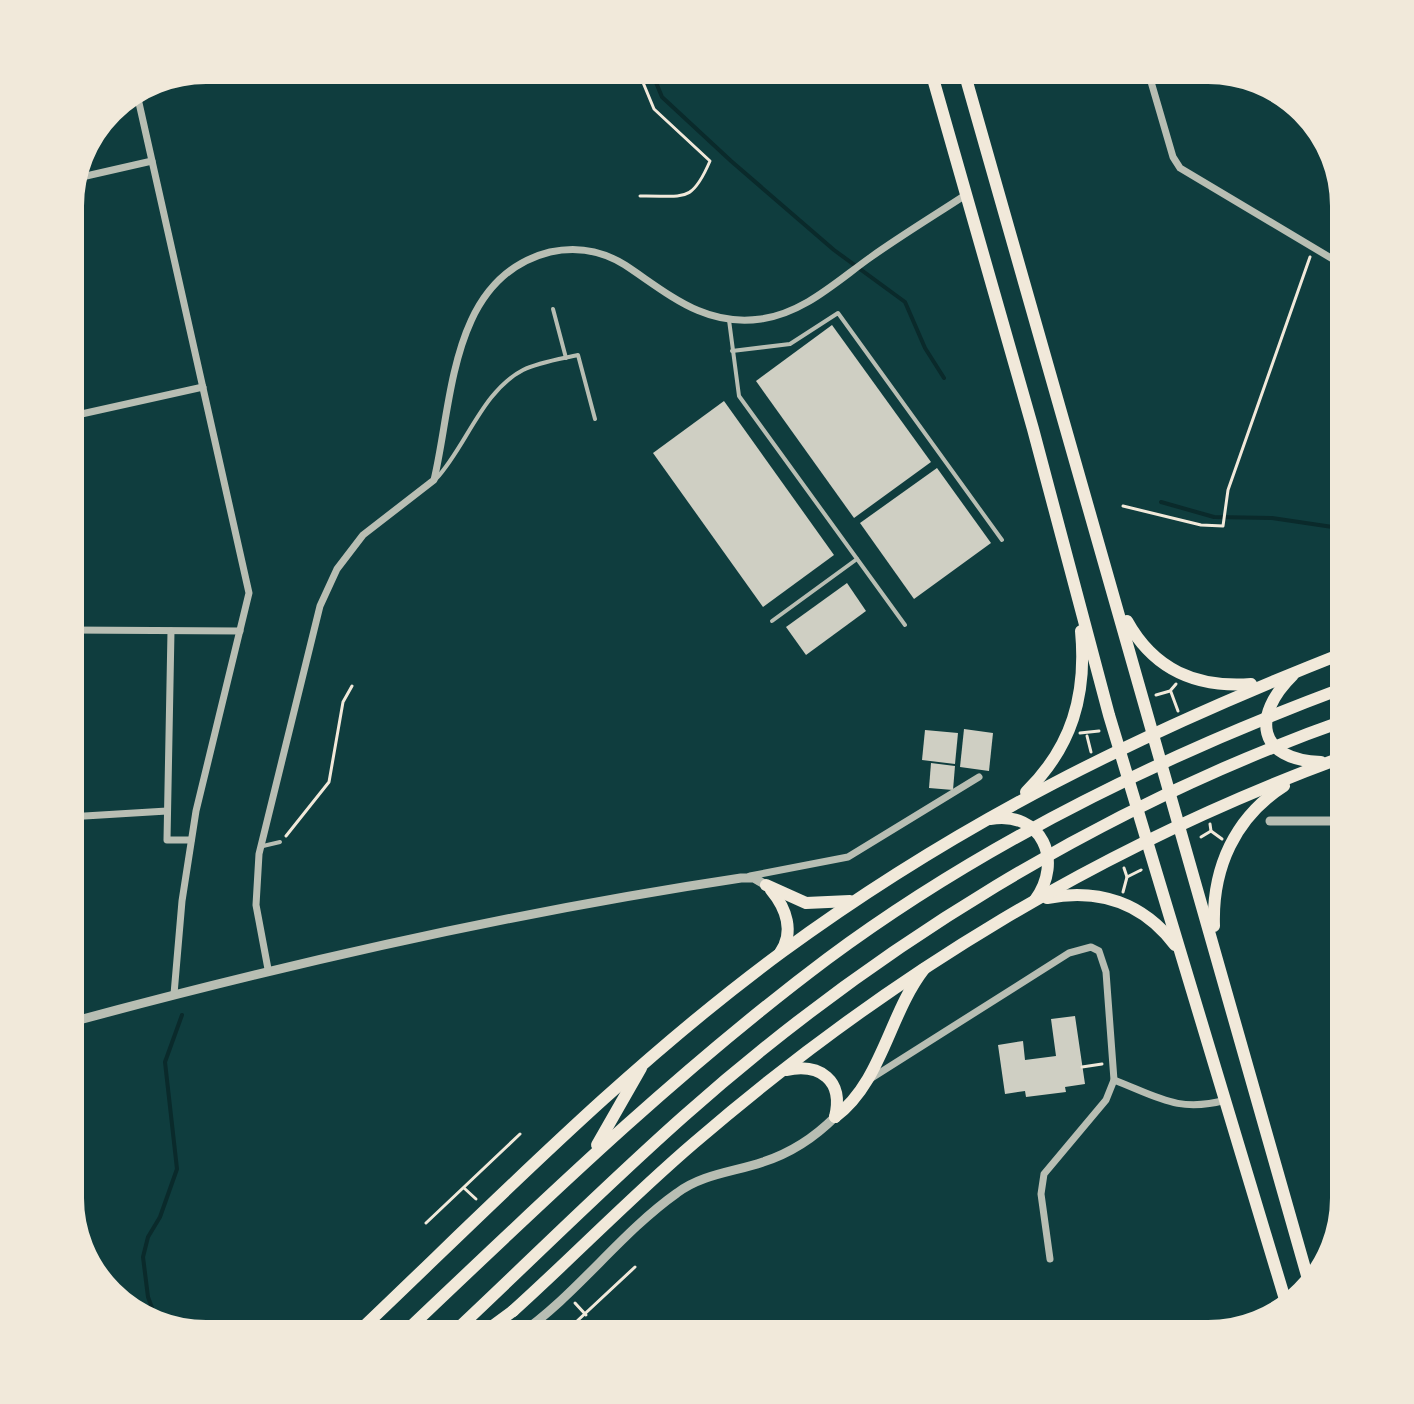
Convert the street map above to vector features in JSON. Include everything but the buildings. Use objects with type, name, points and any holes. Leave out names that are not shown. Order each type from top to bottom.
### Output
[{"type":"main road","points":[[934,82],[1119,748],[1284,1296]]},
{"type":"main road","points":[[967,82],[1306,1273]]},
{"type":"main road","points":[[1011,804],[1053,761],[1076,717],[1082,663],[1078,597]]},
{"type":"main road","points":[[1115,597],[1138,639],[1174,673],[1189,680],[1217,685],[1273,680]]},
{"type":"main road","points":[[369,1322],[675,1036],[780,954],[864,894],[1011,804],[1152,731],[1332,657]]},
{"type":"main road","points":[[1298,670],[1267,710],[1265,731],[1276,749],[1286,756],[1321,765]]},
{"type":"main road","points":[[416,1322],[591,1155],[759,1011],[905,906],[1059,814],[1240,726],[1332,692]]},
{"type":"main road","points":[[465,1322],[685,1115],[780,1037],[897,950],[1098,830],[1253,756],[1332,725]]},
{"type":"main road","points":[[498,1322],[693,1144],[783,1071],[928,964],[1147,838],[1332,761]]},
{"type":"main road","points":[[1216,953],[1214,913],[1218,882],[1239,825],[1259,804],[1321,765]]},
{"type":"main road","points":[[983,820],[1014,819],[1035,831],[1042,840],[1050,861],[1048,875],[1034,902]]},
{"type":"main road","points":[[766,885],[796,900],[818,905],[841,903],[864,894]]},
{"type":"main road","points":[[766,885],[779,900],[787,920],[788,934],[780,954]]},
{"type":"main road","points":[[1034,902],[1079,894],[1123,902],[1156,923],[1180,951]]},
{"type":"main road","points":[[835,1117],[847,1108],[866,1081],[903,1005],[928,964]]},
{"type":"main road","points":[[591,1155],[641,1068]]},
{"type":"main road","points":[[783,1071],[807,1068],[828,1076],[837,1091],[835,1117]]},
{"type":"street","points":[[1151,82],[1170,149],[1180,168],[1332,260]]},
{"type":"street","points":[[139,103],[249,593],[196,811],[174,994]]},
{"type":"street","points":[[86,176],[152,161]]},
{"type":"street","points":[[268,969],[256,905],[260,846],[312,628],[329,585],[363,535],[434,480],[466,329],[488,292],[514,267],[561,250],[592,250],[623,264],[682,305],[713,318],[760,319],[784,314],[967,194]]},
{"type":"street","points":[[82,414],[203,387]]},
{"type":"street","points":[[82,630],[240,631]]},
{"type":"street","points":[[171,631],[167,840],[191,840]]},
{"type":"street","points":[[82,1019],[268,969],[604,898],[741,878],[848,857],[979,777]]},
{"type":"street","points":[[82,816],[167,811]]},
{"type":"street","points":[[1270,821],[1332,821]]},
{"type":"street","points":[[741,878],[754,878],[766,885]]},
{"type":"street","points":[[866,1081],[1069,953],[1091,947],[1104,960],[1114,1080],[1106,1100],[1044,1174],[1041,1194],[1050,1259]]},
{"type":"street","points":[[1114,1080],[1182,1106],[1197,1108],[1227,1100]]},
{"type":"street","points":[[535,1322],[679,1191],[713,1176],[778,1156],[808,1140],[835,1117]]},
{"type":"lane","points":[[553,309],[566,358]]},
{"type":"lane","points":[[732,351],[790,344],[838,313],[1002,540]]},
{"type":"lane","points":[[729,320],[739,396],[905,625]]},
{"type":"lane","points":[[434,480],[451,463],[486,408],[508,381],[527,368],[578,355],[595,419]]},
{"type":"lane","points":[[772,621],[857,559]]},
{"type":"lane","points":[[260,846],[280,842]]},
{"type":"path","points":[[640,196],[691,194],[699,188],[710,161],[654,109],[643,82]]},
{"type":"path","points":[[1123,506],[1201,525],[1222,524],[1224,508],[1313,250]]},
{"type":"path","points":[[280,842],[329,782],[343,702],[352,686]]},
{"type":"path","points":[[1156,695],[1170,691],[1178,711]]},
{"type":"path","points":[[1091,752],[1087,734],[1099,731]]},
{"type":"path","points":[[1201,837],[1211,831],[1225,841]]},
{"type":"path","points":[[1122,895],[1127,877],[1123,864]]},
{"type":"path","points":[[1127,877],[1146,867]]},
{"type":"path","points":[[1082,1067],[1112,1063]]},
{"type":"path","points":[[426,1223],[520,1134]]},
{"type":"path","points":[[578,1322],[635,1267]]},
{"type":"waterway","points":[[656,82],[662,97],[731,161],[834,250],[905,302],[925,348],[944,378]]},
{"type":"waterway","points":[[1161,502],[1214,517],[1272,518],[1332,527]]},
{"type":"waterway","points":[[153,1310],[143,1257],[148,1237],[160,1217],[177,1169],[165,1062],[182,1015]]}]
